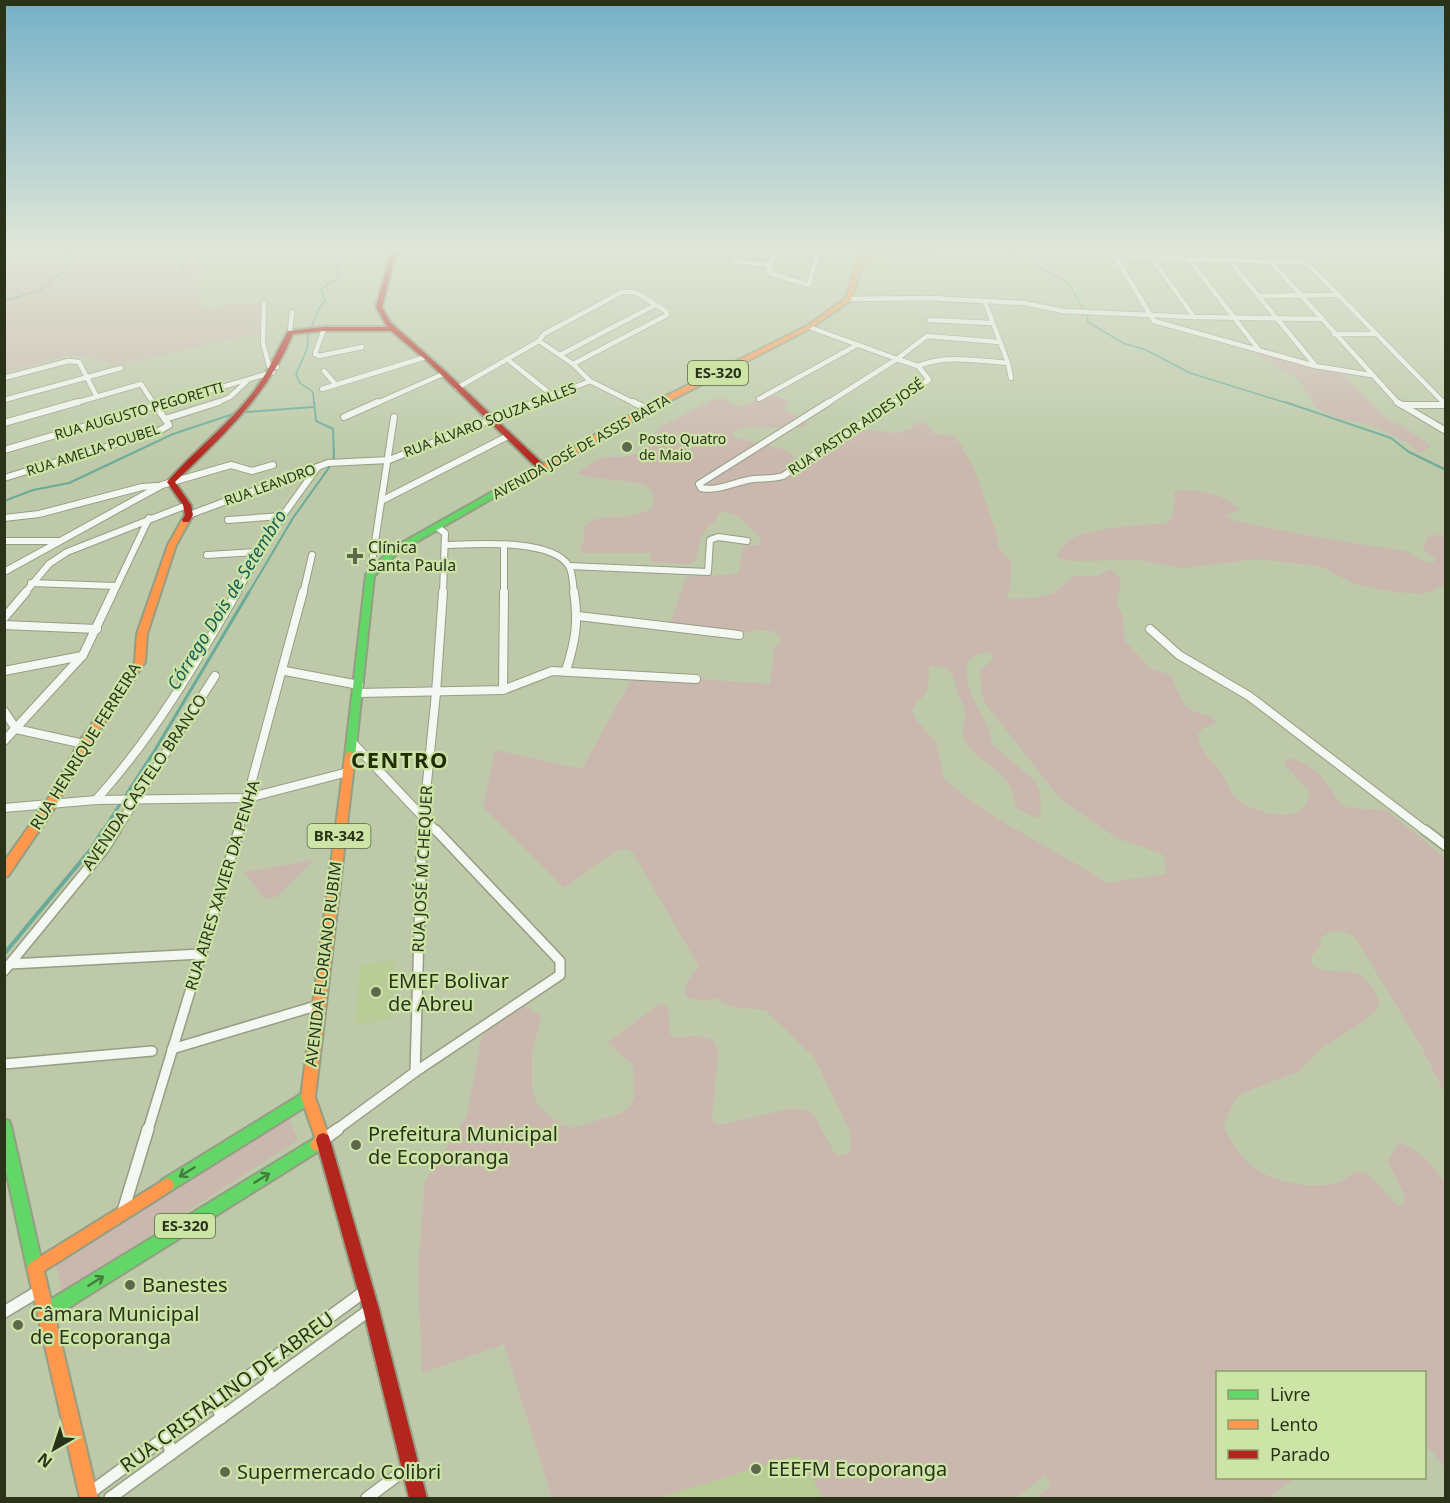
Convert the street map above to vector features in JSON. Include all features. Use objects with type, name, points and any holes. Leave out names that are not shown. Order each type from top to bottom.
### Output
[{"type":"main road","points":[[386,321],[391,329],[426,357],[542,468]]},
{"type":"main road","name":"AVENIDA JOSÉ DE ASSIS BAETA","points":[[370,575],[394,551],[647,409],[817,321]]},
{"type":"main road","points":[[188,510],[166,484],[259,392],[296,331],[391,329]]},
{"type":"main road","name":"RUA HENRIQUE FERREIRA","points":[[4,872],[51,804],[84,744],[140,662],[142,634],[172,545],[188,510]]},
{"type":"main road","name":"AVENIDA FLORIANO RUBIM","points":[[308,1097],[359,689],[370,575]]},
{"type":"main road","name":"BR-342","points":[[308,1097],[323,1140],[371,1309],[418,1498]]},
{"type":"main road","name":"ES-320","points":[[35,1268],[308,1097]]},
{"type":"main road","points":[[4,1126],[89,1496]]},
{"type":"main road","name":"ES-320","points":[[46,1311],[323,1140]]},
{"type":"street","points":[[262,321],[260,337],[264,354],[269,366],[275,369]]},
{"type":"street","points":[[294,321],[296,331]]},
{"type":"street","points":[[457,388],[539,341],[544,334],[568,321]]},
{"type":"street","points":[[560,355],[624,321]]},
{"type":"street","points":[[573,364],[655,321]]},
{"type":"street","points":[[954,321],[992,323],[1008,363],[1011,378]]},
{"type":"street","points":[[1155,321],[1316,366],[1371,375]]},
{"type":"street","points":[[1237,321],[1259,350]]},
{"type":"street","points":[[1279,321],[1316,366]]},
{"type":"street","points":[[1322,321],[1401,405],[1446,431]]},
{"type":"street","points":[[1364,321],[1446,405]]},
{"type":"street","points":[[809,327],[918,366],[926,361],[938,359],[1008,363]]},
{"type":"street","points":[[319,329],[315,354],[319,356],[362,346]]},
{"type":"street","points":[[1334,334],[1377,334]]},
{"type":"street","points":[[897,359],[927,336],[999,342]]},
{"type":"street","points":[[539,341],[573,364],[590,381],[647,409]]},
{"type":"street","points":[[759,399],[857,345]]},
{"type":"street","points":[[322,389],[426,357]]},
{"type":"street","points":[[507,359],[552,395]]},
{"type":"street","name":"RUA PASTOR AIDES JOSÉ","points":[[897,359],[699,484],[701,488],[709,489],[754,479],[773,479],[783,476],[884,407],[903,398],[929,380],[918,366]]},
{"type":"street","points":[[4,378],[68,361],[79,362],[97,397],[4,423]]},
{"type":"street","points":[[4,400],[121,368]]},
{"type":"street","name":"RUA AUGUSTO PEGORETTI","points":[[4,450],[249,380],[275,369]]},
{"type":"street","points":[[324,371],[336,385]]},
{"type":"street","points":[[344,417],[443,374]]},
{"type":"street","points":[[165,419],[230,397],[249,380]]},
{"type":"street","name":"RUA ÁLVARO SOUZA SALLES","points":[[389,460],[590,381]]},
{"type":"street","name":"RUA AMELIA POUBEL","points":[[4,478],[159,431],[169,424],[141,384],[97,397]]},
{"type":"street","points":[[1401,405],[1446,405]]},
{"type":"street","name":"AVENIDA FLORIANO RUBIM","points":[[370,575],[394,417]]},
{"type":"street","points":[[383,500],[508,436]]},
{"type":"street","name":"RUA LEANDRO","points":[[4,618],[31,583],[49,564],[66,552],[149,518],[188,510],[328,463],[389,460]]},
{"type":"street","points":[[4,519],[39,514],[142,487],[166,484],[231,465],[248,472],[259,471],[273,465]]},
{"type":"street","name":"AVENIDA CASTELO BRANCO","points":[[96,800],[132,761],[188,678],[258,552],[317,468]]},
{"type":"street","points":[[4,572],[166,484]]},
{"type":"street","points":[[228,520],[282,516]]},
{"type":"street","points":[[4,741],[83,656],[149,518]]},
{"type":"street","points":[[437,527],[445,533],[446,545],[487,543],[543,549],[556,554],[569,566],[578,616],[574,644],[566,671]]},
{"type":"street","points":[[569,566],[708,572],[710,540],[718,537],[747,542]]},
{"type":"street","points":[[4,541],[58,541]]},
{"type":"street","name":"RUA JOSÉ M CHEQUER","points":[[414,1072],[422,814],[436,693],[446,545]]},
{"type":"street","points":[[375,546],[394,551]]},
{"type":"street","points":[[502,690],[504,546]]},
{"type":"street","points":[[207,555],[258,552]]},
{"type":"street","name":"RUA AIRES XAVIER DA PENHA","points":[[122,1212],[248,798],[285,670],[312,555]]},
{"type":"street","points":[[31,583],[116,586]]},
{"type":"street","points":[[578,616],[739,635]]},
{"type":"street","points":[[4,625],[97,629]]},
{"type":"street","points":[[1150,629],[1179,655],[1249,696],[1446,846]]},
{"type":"street","points":[[4,671],[83,656]]},
{"type":"street","points":[[285,670],[359,689],[436,693],[502,690],[535,675],[552,671],[696,679]]},
{"type":"street","name":"AVENIDA CASTELO BRANCO","points":[[7,968],[104,849],[215,676]]},
{"type":"street","points":[[4,711],[16,729],[84,744]]},
{"type":"street","points":[[323,1140],[414,1072],[560,975],[560,961],[351,740]]},
{"type":"street","points":[[4,808],[96,800],[248,798],[348,772]]},
{"type":"street","points":[[7,968],[201,954]]},
{"type":"street","points":[[172,1049],[319,1005]]},
{"type":"street","points":[[4,1064],[152,1051]]},
{"type":"street","points":[[4,1312],[40,1290]]},
{"type":"street","name":"RUA CRISTALINO DE ABREU","points":[[89,1496],[365,1291]]},
{"type":"street","name":"RUA CRISTALINO DE ABREU","points":[[110,1498],[371,1309]]},
{"type":"street","points":[[265,1364],[271,1382]]},
{"type":"street","points":[[216,1400],[221,1418]]},
{"type":"street","points":[[167,1436],[171,1454]]},
{"type":"street","points":[[367,1498],[410,1467]]},
{"type":"shaded area","points":[[5,321],[262,321],[260,333],[118,365],[80,355],[65,356],[5,373]]},
{"type":"shaded area","points":[[1252,351],[1345,376],[1386,419],[1400,424],[1430,445],[1430,448],[1418,453],[1413,446],[1373,426],[1338,418],[1317,409],[1300,381]]},
{"type":"shaded area","points":[[773,394],[789,402],[784,409],[805,420],[808,424],[804,428],[746,427],[733,432],[733,437],[783,449],[797,459],[821,457],[853,431],[871,430],[897,433],[913,428],[914,423],[921,423],[931,428],[935,434],[953,436],[958,440],[975,471],[997,535],[998,547],[1011,563],[1010,588],[1006,599],[1036,598],[1054,593],[1074,576],[1097,576],[1111,569],[1121,579],[1117,603],[1122,615],[1125,641],[1151,669],[1171,675],[1182,700],[1189,709],[1214,718],[1216,723],[1203,728],[1198,734],[1199,740],[1203,751],[1221,773],[1238,800],[1249,807],[1278,815],[1288,815],[1303,808],[1308,800],[1309,791],[1286,766],[1285,761],[1289,758],[1315,770],[1342,806],[1389,812],[1445,858],[1445,1094],[1420,1044],[1356,939],[1350,934],[1339,931],[1330,932],[1321,938],[1320,947],[1311,956],[1313,966],[1324,970],[1350,972],[1365,978],[1379,1001],[1376,1010],[1360,1024],[1325,1046],[1297,1072],[1238,1095],[1227,1116],[1224,1128],[1248,1163],[1256,1170],[1278,1180],[1302,1185],[1326,1185],[1340,1182],[1357,1171],[1368,1174],[1399,1207],[1405,1203],[1404,1195],[1388,1161],[1398,1143],[1420,1153],[1437,1171],[1446,1185],[1445,1468],[1426,1444],[1426,1371],[1216,1371],[1216,1479],[1294,1479],[1268,1498],[1036,1498],[1051,1486],[1045,1475],[1016,1498],[823,1498],[799,1455],[657,1498],[552,1498],[504,1344],[422,1373],[418,1270],[425,1181],[467,1116],[480,1044],[485,1031],[523,1005],[541,1018],[532,1053],[532,1091],[539,1107],[560,1124],[572,1128],[622,1113],[631,1105],[634,1098],[633,1065],[608,1042],[661,1003],[667,1006],[670,1034],[676,1038],[696,1036],[713,1040],[718,1052],[712,1120],[716,1124],[725,1124],[789,1109],[806,1110],[813,1114],[834,1152],[839,1156],[847,1154],[851,1149],[850,1132],[815,1058],[765,1010],[732,1007],[715,998],[702,1001],[688,998],[685,994],[687,982],[699,966],[633,853],[627,849],[617,850],[564,888],[483,807],[495,750],[582,769],[634,675],[770,684],[774,650],[781,640],[774,631],[754,630],[740,635],[670,624],[686,577],[738,574],[744,545],[761,545],[761,540],[742,520],[730,513],[717,514],[716,522],[707,527],[701,537],[695,562],[686,564],[651,562],[651,553],[585,553],[580,551],[584,540],[584,527],[591,521],[600,518],[625,517],[648,511],[653,507],[653,495],[645,485],[577,473],[603,457],[626,457],[645,450],[660,427],[714,399],[722,398],[739,407]],"holes":[[[986,652],[994,655],[993,659],[980,671],[981,690],[985,703],[1061,800],[1117,838],[1162,854],[1166,874],[1107,883],[1003,822],[944,779],[936,742],[917,721],[912,711],[928,688],[929,666],[944,668],[953,675],[963,704],[965,716],[963,733],[966,743],[1003,776],[1013,792],[1016,808],[1037,818],[1041,816],[1040,792],[1035,781],[992,744],[986,722],[972,697],[967,676],[967,662],[978,654]]]},
{"type":"shaded area","points":[[1178,490],[1203,492],[1228,501],[1240,510],[1226,514],[1232,520],[1315,537],[1405,551],[1433,563],[1436,559],[1423,550],[1427,539],[1431,535],[1445,536],[1445,585],[1423,594],[1395,592],[1355,584],[1320,566],[1257,559],[1182,568],[1140,560],[1069,561],[1057,557],[1071,539],[1094,531],[1168,523],[1173,512],[1174,492]]},
{"type":"shaded area","points":[[314,860],[276,897],[264,899],[245,872]]},
{"type":"shaded area","name":"EMEF Bolivar de Abreu","points":[[396,960],[391,1019],[355,1024],[360,965]]},
{"type":"shaded area","points":[[288,1116],[298,1140],[62,1292],[55,1263]]},
{"type":"shaded area","name":"EEEFM Ecoporanga","points":[[794,1439],[824,1498],[611,1498]]},
{"type":"waterway","name":"Córrego Dois de Setembro","points":[[314,321],[308,336],[307,349],[296,374],[300,383],[313,392],[314,404]]},
{"type":"waterway","points":[[1088,321],[1123,343],[1146,350],[1190,373],[1290,404]]},
{"type":"waterway","name":"Córrego Dois de Setembro","points":[[248,594],[293,518],[334,457],[333,429],[316,421],[314,402]]},
{"type":"waterway","points":[[1285,402],[1391,438],[1409,452],[1446,470]]},
{"type":"waterway","points":[[246,412],[313,407]]},
{"type":"waterway","points":[[4,501],[33,490],[69,483],[173,434],[236,413]]},
{"type":"waterway","name":"Córrego Dois de Setembro","points":[[102,832],[155,750],[249,592]]},
{"type":"waterway","name":"Córrego Dois de Setembro","points":[[4,954],[92,848],[103,830]]},
{"type":"traffic: fast","points":[[350,756],[370,575],[394,551],[513,484]]},
{"type":"traffic: fast","points":[[167,1185],[308,1097]]},
{"type":"traffic: fast","points":[[4,1126],[35,1268]]},
{"type":"traffic: fast","points":[[46,1312],[317,1144]]},
{"type":"traffic: slow","points":[[513,484],[647,409],[817,321]]},
{"type":"traffic: slow","points":[[4,872],[51,804],[84,744],[140,662],[142,634],[172,545],[186,520]]},
{"type":"traffic: slow","points":[[317,1144],[323,1140],[308,1097],[350,756]]},
{"type":"traffic: slow","points":[[89,1498],[35,1268],[167,1185]]},
{"type":"traffic: jam","points":[[387,321],[393,330],[443,373],[542,468]]},
{"type":"traffic: jam","points":[[186,520],[189,515],[187,505],[171,482],[223,431],[255,395],[269,376],[290,332],[324,329],[391,329]]},
{"type":"traffic: jam","points":[[323,1140],[371,1309],[418,1498]]},
{"type":"place","name":"Posto Quatro de Maio","points":[[627,447]]},
{"type":"place","name":"Clínica Santa Paula","points":[[355,556]]},
{"type":"place","name":"EMEF Bolivar de Abreu","points":[[376,992]]},
{"type":"place","name":"Prefeitura Municipal de Ecoporanga","points":[[356,1145]]},
{"type":"place","name":"Banestes","points":[[130,1285]]},
{"type":"place","name":"Câmara Municipal de Ecoporanga","points":[[18,1325]]},
{"type":"place","name":"EEEFM Ecoporanga","points":[[756,1469]]},
{"type":"place","name":"Supermercado Colibri","points":[[225,1472]]},
{"type":"district","name":"CENTRO","points":[[400,760]]}]
